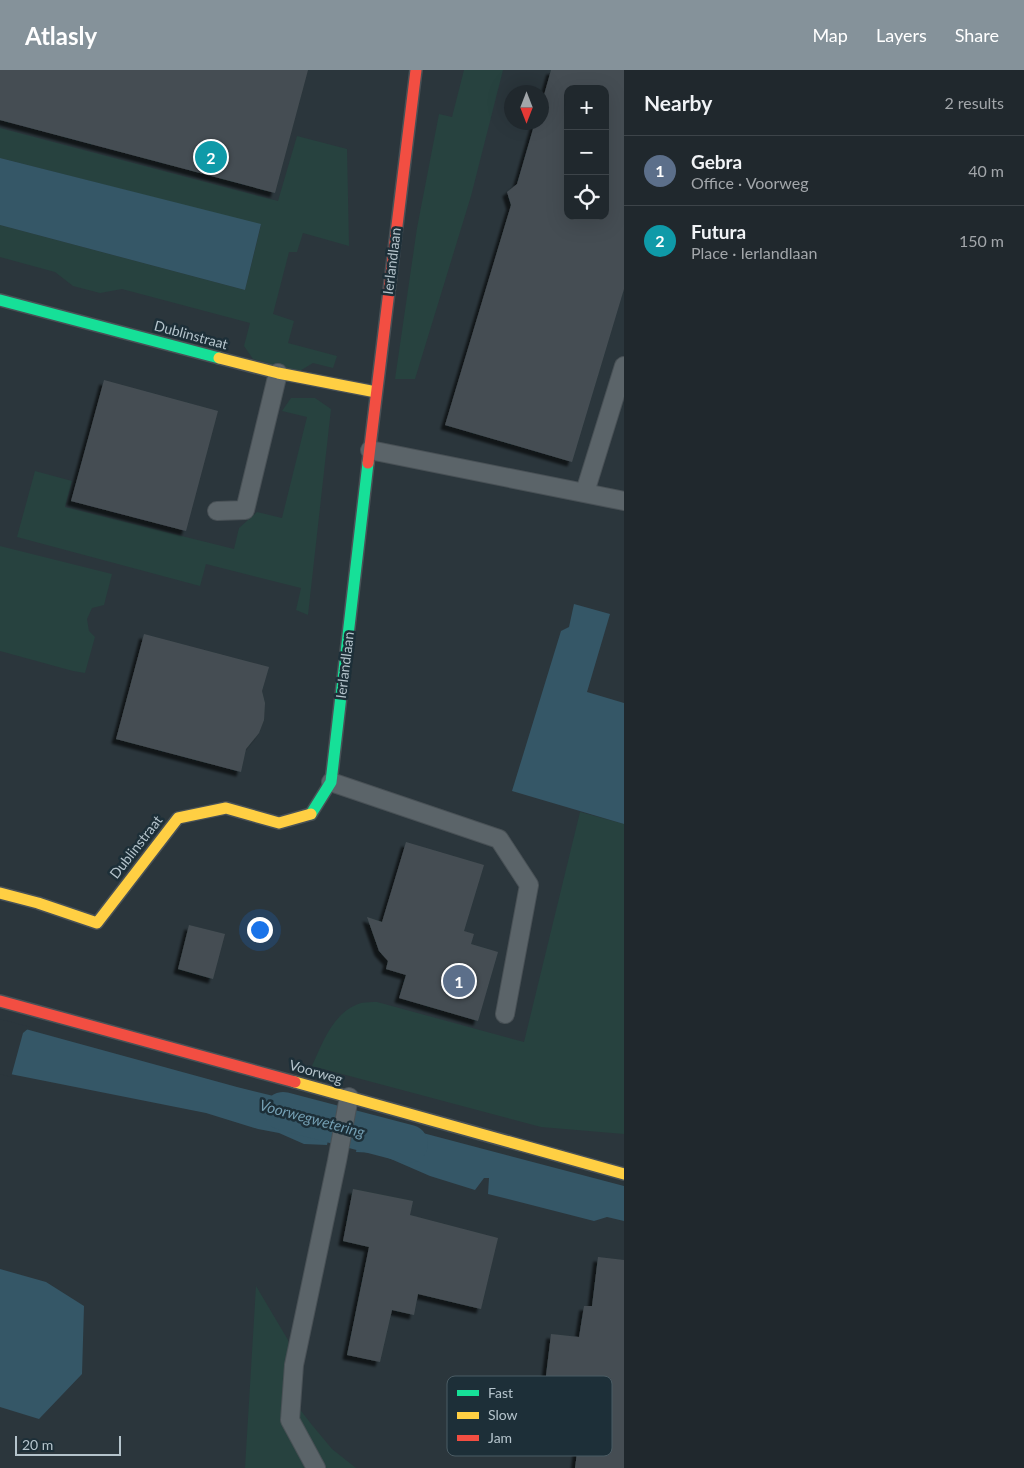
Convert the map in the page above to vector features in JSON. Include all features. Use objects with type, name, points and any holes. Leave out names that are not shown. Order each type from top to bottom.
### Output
[{"type":"street","name":"Ierlandlaan","points":[[310,814],[331,782],[376,392],[416,71]]},
{"type":"street","name":"Dublinstraat","points":[[0,300],[278,374],[376,392]]},
{"type":"street","name":"Dublinstraat","points":[[0,893],[38,903],[97,923],[178,818],[226,808],[279,823],[310,814]]},
{"type":"street","name":"Voorweg","points":[[0,1001],[348,1101],[624,1174]]},
{"type":"lane","points":[[585,492],[624,366]]},
{"type":"lane","points":[[216,511],[245,510],[278,374]]},
{"type":"lane","points":[[370,450],[624,501]]},
{"type":"lane","points":[[331,782],[499,839],[530,885],[505,1014]]},
{"type":"lane","points":[[316,1468],[290,1420],[294,1365],[348,1101]]},
{"type":"green space","points":[[464,70],[503,70],[471,196],[415,379],[395,379],[417,228],[439,114],[452,117]]},
{"type":"green space","points":[[0,128],[278,201],[297,136],[347,149],[349,246],[303,233],[297,252],[289,252],[273,314],[294,321],[288,343],[337,356],[333,368],[313,363],[298,372],[253,359],[244,346],[250,323],[122,289],[100,293],[73,286],[55,272],[0,257],[0,225],[245,290],[261,225],[0,158]]},
{"type":"green space","points":[[291,398],[315,398],[331,409],[308,615],[296,610],[301,588],[206,564],[200,586],[17,537],[35,471],[72,481],[65,507],[234,549],[239,528],[257,512],[282,518],[307,417],[282,411]]},
{"type":"green space","points":[[0,546],[112,574],[104,605],[92,608],[87,619],[89,631],[95,637],[85,673],[0,651]]},
{"type":"green space","points":[[580,812],[624,824],[624,1134],[541,1127],[312,1066],[325,1038],[336,1021],[351,1007],[365,1002],[377,1002],[524,1042]]},
{"type":"green space","points":[[256,1286],[288,1340],[295,1403],[332,1449],[356,1468],[245,1468]]},
{"type":"water","points":[[0,158],[261,224],[245,290],[0,225]]},
{"type":"water","points":[[574,604],[610,614],[587,692],[624,703],[624,824],[512,791],[561,631],[569,627]]},
{"type":"water","points":[[0,1022],[237,1087],[331,1110],[333,1117],[327,1145],[304,1144],[279,1133],[258,1129],[206,1113],[0,1072]]},
{"type":"water","points":[[366,1118],[624,1186],[624,1221],[607,1217],[594,1221],[488,1194],[489,1178],[484,1178],[475,1190],[430,1176],[377,1153],[356,1152],[361,1124]]},
{"type":"water","points":[[0,1269],[46,1282],[84,1306],[82,1374],[39,1419],[0,1407]]},
{"type":"pier","points":[[0,1019],[30,1027],[23,1033],[11,1077],[0,1074]]},
{"type":"building","points":[[0,70],[308,70],[275,193],[0,120]]},
{"type":"building","points":[[551,70],[624,70],[624,289],[572,462],[445,425],[511,205],[507,192],[517,184],[533,130],[549,130],[549,85],[547,85]]},
{"type":"building","points":[[104,380],[218,411],[186,531],[71,501]]},
{"type":"building","points":[[144,634],[269,667],[262,691],[265,703],[264,720],[259,733],[246,749],[241,772],[116,739]]},
{"type":"building","points":[[406,842],[484,865],[464,931],[474,934],[471,944],[498,952],[478,1021],[399,998],[406,975],[386,969],[388,961],[379,951],[367,917],[382,922]]},
{"type":"building","points":[[189,925],[225,934],[213,979],[178,969]]},
{"type":"building","points":[[353,1189],[413,1201],[410,1215],[498,1238],[481,1309],[418,1294],[414,1315],[392,1310],[380,1362],[347,1355],[369,1247],[343,1241]]},
{"type":"building","points":[[598,1257],[624,1260],[624,1468],[575,1468],[577,1456],[612,1456],[612,1376],[546,1376],[551,1334],[579,1337],[584,1306],[592,1306]]},
{"type":"waterway","name":"Voorwegwetering","points":[[283,1111],[409,1144]]},
{"type":"traffic: fast","points":[[0,300],[219,358]]},
{"type":"traffic: fast","points":[[311,814],[331,782],[368,463]]},
{"type":"traffic: slow","points":[[219,358],[278,373],[376,392]]},
{"type":"traffic: slow","points":[[0,893],[38,903],[97,923],[178,818],[226,808],[279,823],[311,814]]},
{"type":"traffic: slow","points":[[295,1082],[624,1174]]},
{"type":"traffic: jam","points":[[368,463],[416,70]]},
{"type":"traffic: jam","points":[[0,1001],[295,1082]]},
{"type":"place","name":"Futura","points":[[211,157]]},
{"type":"place","name":"Gebra","points":[[459,981]]}]
